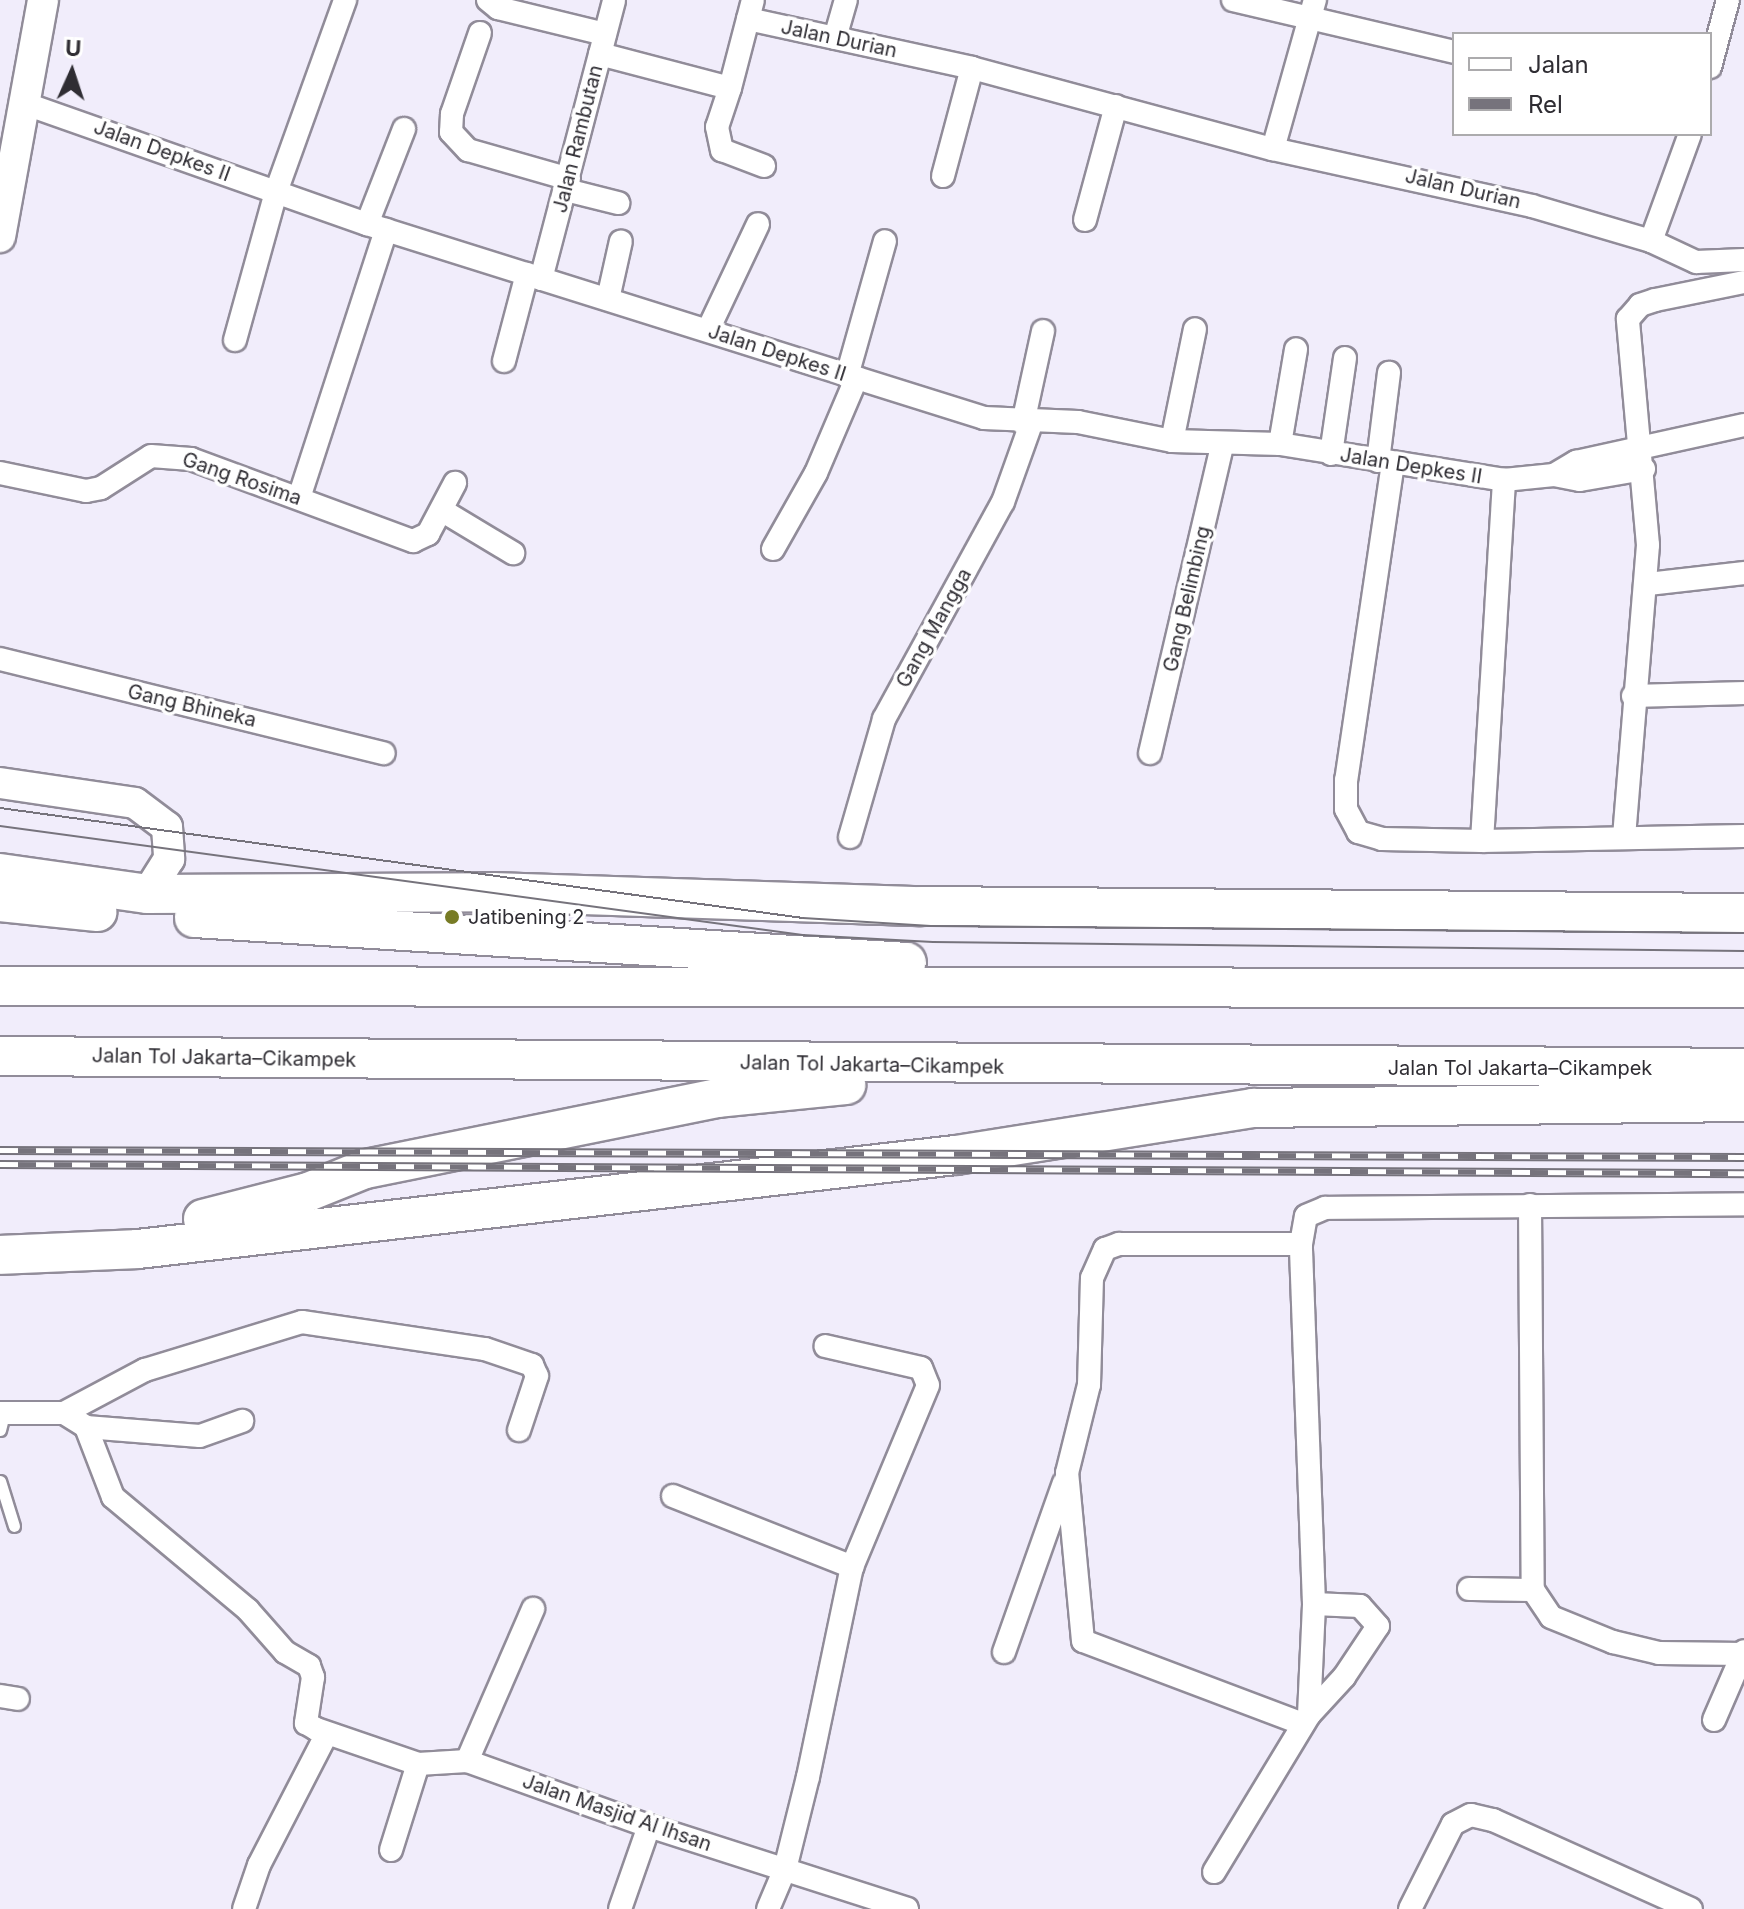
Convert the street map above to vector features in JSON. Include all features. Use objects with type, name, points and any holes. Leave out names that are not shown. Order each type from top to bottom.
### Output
[{"type":"highway","points":[[0,873],[147,894],[493,892],[921,906],[1744,913]]},
{"type":"highway","points":[[0,902],[127,915],[940,964],[1678,987]]},
{"type":"highway","points":[[0,986],[1744,988]]},
{"type":"highway","name":"Jalan Tol Jakarta–Cikampek","points":[[0,1056],[1220,1068],[1744,1068]]},
{"type":"highway","points":[[0,1254],[240,1213],[365,1169],[718,1098],[911,1079],[1220,1068]]},
{"type":"highway","points":[[0,1254],[138,1249],[956,1155],[1253,1108],[1744,1102]]},
{"type":"main road","points":[[0,237],[10,131],[26,104],[43,0]]},
{"type":"main road","points":[[0,783],[135,803],[167,827],[169,859],[147,894]]},
{"type":"street","points":[[235,340],[276,192],[345,0]]},
{"type":"street","points":[[488,0],[498,8],[730,88]]},
{"type":"street","name":"Jalan Rambutan","points":[[504,361],[567,184],[614,0]]},
{"type":"street","points":[[835,38],[846,0]]},
{"type":"street","points":[[1233,0],[1312,10],[1452,51]]},
{"type":"street","points":[[1712,60],[1728,0]]},
{"type":"street","points":[[750,10],[717,127],[722,150],[764,166]]},
{"type":"street","name":"Jalan Durian","points":[[750,10],[835,38],[972,68],[1273,149],[1427,180],[1651,241],[1696,262],[1744,260]]},
{"type":"street","points":[[1273,149],[1312,10]]},
{"type":"street","points":[[480,33],[452,114],[451,132],[468,150],[618,203]]},
{"type":"street","points":[[943,176],[972,68]]},
{"type":"street","name":"Jalan Depkes II","points":[[26,104],[376,227],[984,418],[1027,424],[1078,422],[1172,441],[1222,445],[1280,444],[1504,480],[1554,475],[1576,462],[1642,459],[1744,425]]},
{"type":"street","points":[[1085,220],[1116,106]]},
{"type":"street","points":[[299,498],[404,129]]},
{"type":"street","points":[[1651,241],[1689,136]]},
{"type":"street","points":[[708,330],[758,224]]},
{"type":"street","points":[[608,299],[621,241]]},
{"type":"street","points":[[773,549],[816,473],[852,378],[885,241]]},
{"type":"street","points":[[1624,837],[1633,696],[1648,584],[1642,459],[1628,319],[1640,305],[1655,300],[1744,282]]},
{"type":"street","points":[[1172,441],[1195,329]]},
{"type":"street","name":"Gang Mangga","points":[[850,837],[884,719],[1003,502],[1027,424],[1043,331]]},
{"type":"street","points":[[1280,444],[1296,349]]},
{"type":"street","points":[[1331,454],[1345,358]]},
{"type":"street","points":[[1389,373],[1386,462],[1346,780],[1346,809],[1358,832],[1382,839],[1482,841],[1744,836]]},
{"type":"street","name":"Gang Belimbing","points":[[1150,753],[1222,445]]},
{"type":"street","name":"Gang Rosima","points":[[0,473],[86,491],[101,488],[151,456],[171,456],[299,498],[413,541],[422,540],[443,511],[455,483]]},
{"type":"street","points":[[1482,841],[1504,480]]},
{"type":"street","points":[[443,511],[513,553]]},
{"type":"street","points":[[1648,584],[1744,573]]},
{"type":"street","name":"Gang Bhineka","points":[[0,659],[384,753]]},
{"type":"street","points":[[1633,696],[1744,693]]},
{"type":"street","points":[[1306,1720],[1314,1604],[1301,1244],[1306,1216],[1325,1208],[1744,1204]]},
{"type":"street","points":[[1530,1205],[1533,1590],[1551,1617],[1613,1642],[1659,1653],[1744,1653],[1714,1720]]},
{"type":"street","points":[[1004,1652],[1067,1473],[1089,1385],[1092,1278],[1105,1249],[1119,1244],[1301,1244]]},
{"type":"street","points":[[1,1419],[64,1413],[145,1370],[302,1322],[485,1349],[532,1365],[537,1376],[519,1430]]},
{"type":"street","points":[[768,1909],[785,1869],[852,1567],[928,1385],[921,1368],[825,1346]]},
{"type":"street","points":[[64,1413],[86,1427],[200,1436],[242,1421]]},
{"type":"street","points":[[86,1427],[113,1497],[248,1610],[285,1652],[309,1666],[313,1677],[306,1723],[326,1735],[265,1853],[244,1909]]},
{"type":"street","points":[[1067,1473],[1083,1641],[1306,1720]]},
{"type":"street","points":[[673,1496],[852,1567]]},
{"type":"street","points":[[1469,1589],[1533,1590]]},
{"type":"street","points":[[1214,1872],[1306,1720],[1344,1677],[1378,1626],[1360,1606],[1314,1604]]},
{"type":"street","points":[[467,1761],[533,1609]]},
{"type":"street","name":"Jalan Masjid Al Ihsan","points":[[326,1735],[418,1764],[442,1759],[467,1761],[649,1826],[907,1909]]},
{"type":"street","points":[[391,1850],[418,1764]]},
{"type":"street","points":[[1410,1909],[1453,1824],[1471,1815],[1493,1820],[1691,1909]]},
{"type":"street","points":[[620,1909],[649,1826]]},
{"type":"lane","points":[[0,1481],[14,1526]]},
{"type":"tram line","points":[[0,808],[803,918],[931,926],[1744,933]]},
{"type":"tram line","points":[[0,826],[803,935],[933,942],[1744,951]]},
{"type":"railway","points":[[0,1150],[1744,1157]]},
{"type":"railway","points":[[0,1164],[1744,1173]]},
{"type":"place","name":"Jatibening 2","points":[[452,917]]}]
